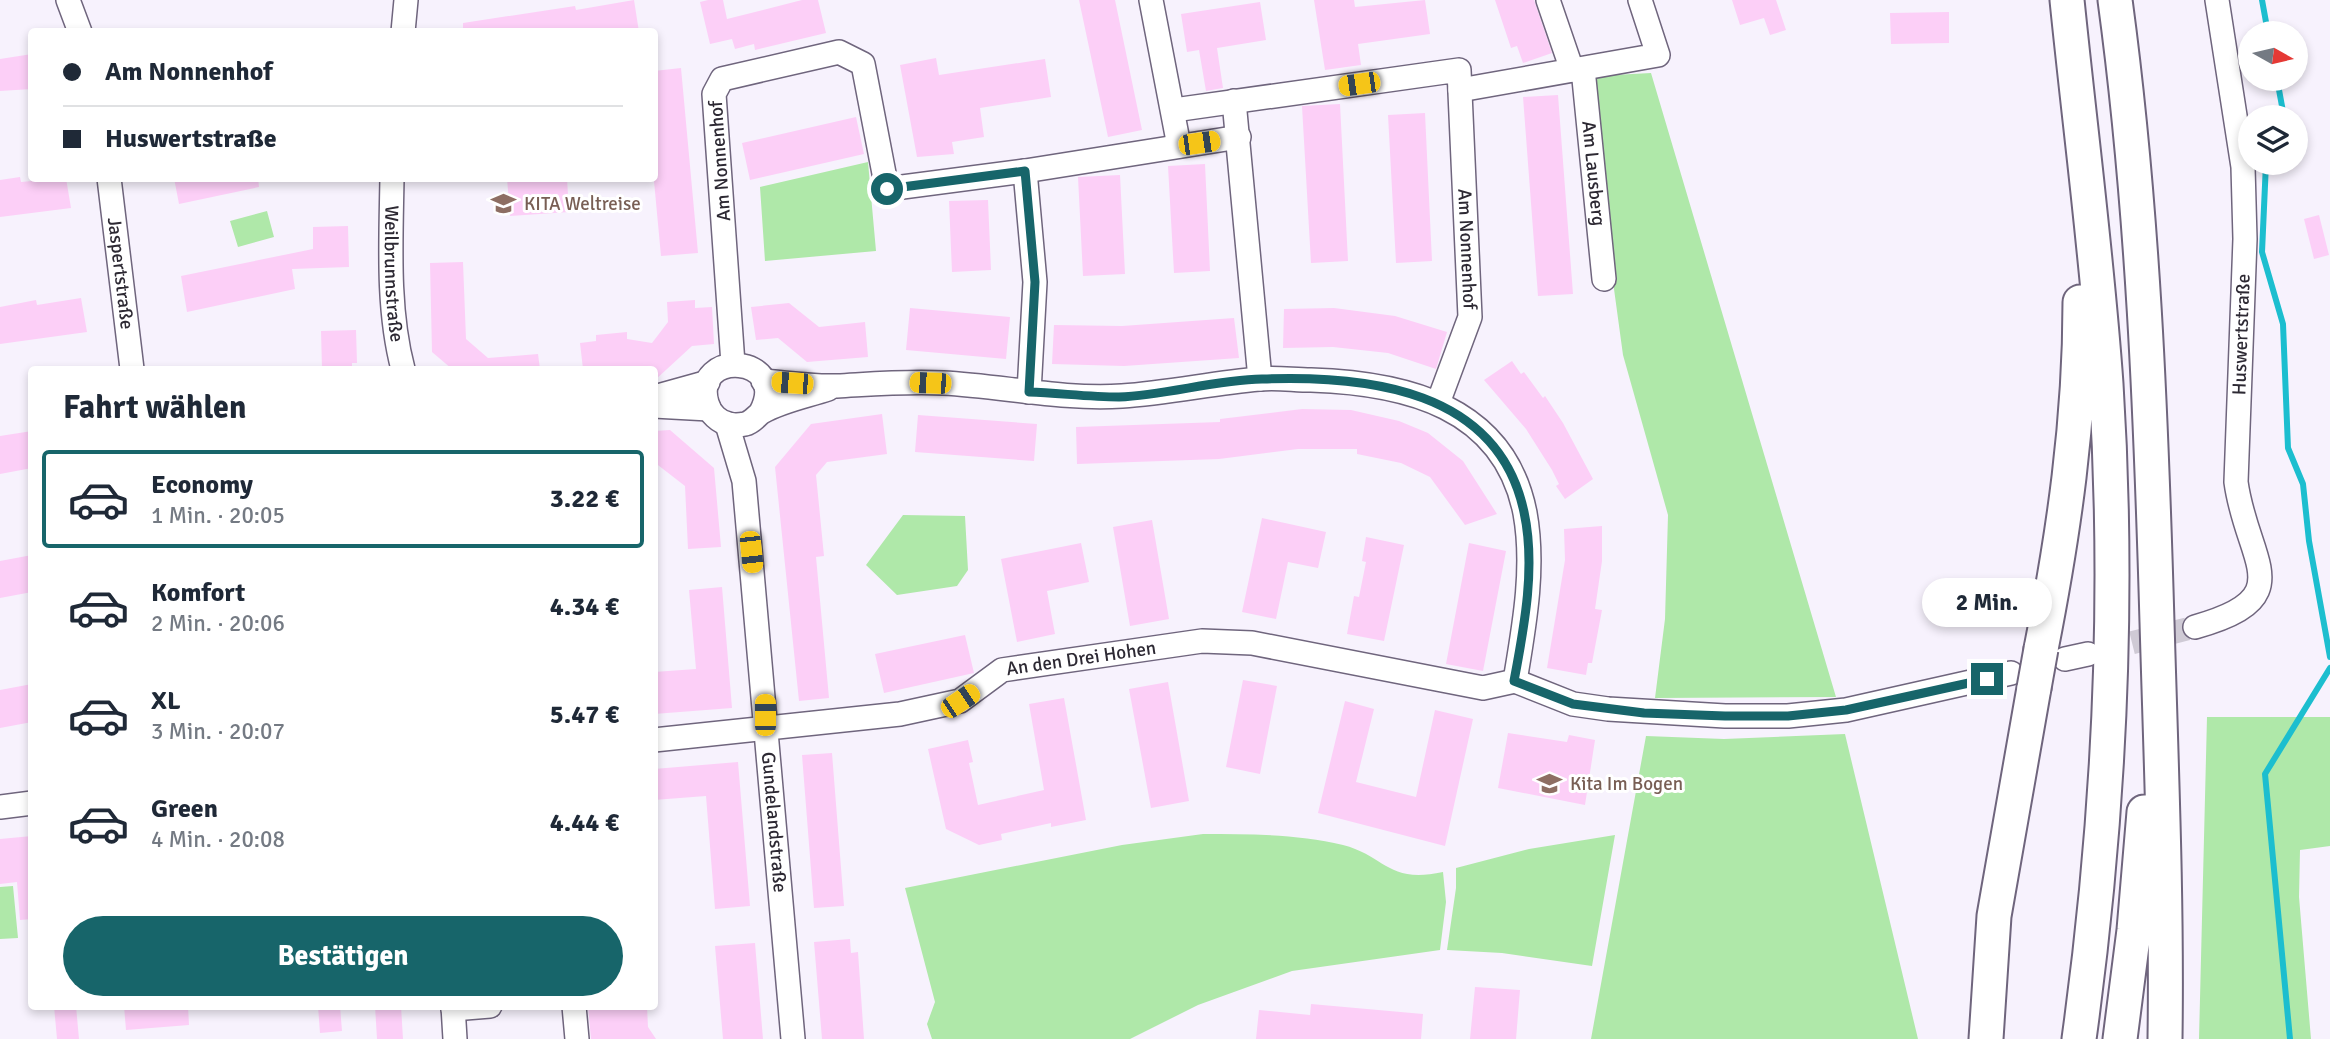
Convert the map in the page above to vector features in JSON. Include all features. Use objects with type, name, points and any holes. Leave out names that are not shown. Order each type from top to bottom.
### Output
[{"type":"highway","points":[[2067,0],[2106,383],[2111,588],[2109,719],[2101,857],[2079,1039]]},
{"type":"highway","points":[[2115,0],[2139,239],[2150,389],[2166,932],[2165,1039]]},
{"type":"highway","points":[[1986,1039],[1994,916],[2023,681],[2053,654],[2078,380],[2079,111]]},
{"type":"highway","points":[[2120,1039],[2143,835],[2156,582]]},
{"type":"street","points":[[68,0],[78,28]]},
{"type":"street","points":[[402,28],[406,0]]},
{"type":"street","points":[[1151,0],[1179,146]]},
{"type":"street","points":[[1548,0],[1578,69]]},
{"type":"street","points":[[1174,110],[1459,70],[1460,90],[1658,55],[1640,0]]},
{"type":"street","name":"Huswertstraße","points":[[2195,627],[2227,618],[2245,608],[2256,599],[2261,587],[2240,512],[2236,482],[2245,239],[2244,167],[2217,0]]},
{"type":"street","name":"Am Nonnenhof","points":[[733,364],[714,94],[722,79],[839,52],[863,64],[887,189],[1239,138]]},
{"type":"street","name":"Am Lausberg","points":[[1578,69],[1604,279]]},
{"type":"street","name":"Am Nonnenhof","points":[[1438,403],[1469,317],[1460,90]]},
{"type":"street","points":[[1234,101],[1260,379]]},
{"type":"street","points":[[1025,171],[1035,282],[1029,392]]},
{"type":"street","name":"Jaspertstraße","points":[[109,182],[132,366]]},
{"type":"street","name":"Weilbrunnstraße","points":[[392,182],[391,239],[397,345],[402,366]]},
{"type":"street","points":[[718,417],[705,396],[708,382],[716,372],[733,364],[750,368],[763,381],[766,396],[756,417]]},
{"type":"street","points":[[763,381],[835,386],[898,382],[1119,397],[1260,379],[1343,381],[1391,387],[1438,403],[1469,421],[1490,439],[1515,484],[1524,512],[1529,561],[1523,631],[1514,681],[1573,704],[1620,710],[1725,716],[1788,716],[2023,681]]},
{"type":"street","points":[[658,396],[708,382]]},
{"type":"street","points":[[658,407],[718,417],[756,417],[835,386]]},
{"type":"street","name":"Gundelandstraße","points":[[718,417],[744,481]]},
{"type":"street","name":"Gundelandstraße","points":[[756,417],[744,481],[793,1039]]},
{"type":"street","name":"An den Drei Hohen","points":[[658,740],[900,714],[960,701],[1002,670],[1202,641],[1252,643],[1483,688],[1514,681]]},
{"type":"street","points":[[2053,654],[2088,654]]},
{"type":"street","points":[[0,807],[28,804]]},
{"type":"street","points":[[453,1010],[455,1039]]},
{"type":"street","points":[[574,1010],[577,1039]]},
{"type":"green space","points":[[1651,73],[1836,697],[1655,698],[1665,619],[1668,515],[1623,355],[1611,267],[1595,76]]},
{"type":"green space","points":[[868,162],[876,251],[765,261],[760,187]]},
{"type":"green space","points":[[267,211],[274,237],[238,247],[230,221]]},
{"type":"green space","points":[[903,515],[965,516],[968,570],[957,586],[897,595],[866,565]]},
{"type":"green space","points":[[2207,717],[2330,717],[2330,846],[2300,850],[2299,897],[2311,1039],[2199,1039]]},
{"type":"green space","points":[[1845,734],[1918,1039],[1591,1039],[1646,736],[1724,739]]},
{"type":"green space","points":[[1203,834],[1273,835],[1326,841],[1357,850],[1398,872],[1424,875],[1443,872],[1446,902],[1440,950],[1292,971],[1198,1005],[1130,1039],[932,1039],[927,1024],[935,1002],[905,888],[1122,845]]},
{"type":"green space","points":[[1615,835],[1592,966],[1502,953],[1447,950],[1456,888],[1456,868],[1529,849]]},
{"type":"green space","points":[[13,886],[18,938],[0,939],[0,887]]},
{"type":"building","points":[[634,0],[638,28],[463,28],[463,23],[575,6],[576,10]]},
{"type":"building","points":[[723,0],[727,19],[802,0],[818,0],[826,33],[755,50],[754,44],[735,49],[732,39],[710,44],[700,2]]},
{"type":"building","points":[[1079,0],[1115,0],[1142,130],[1108,137]]},
{"type":"building","points":[[1314,0],[1354,0],[1355,7],[1425,0],[1430,34],[1358,44],[1361,65],[1325,70]]},
{"type":"building","points":[[1495,0],[1534,0],[1552,53],[1523,63],[1517,46],[1511,48]]},
{"type":"building","points":[[1732,0],[1776,0],[1786,30],[1770,35],[1764,18],[1740,25]]},
{"type":"building","points":[[1260,2],[1266,40],[1217,48],[1223,88],[1206,91],[1199,50],[1187,52],[1181,14]]},
{"type":"building","points":[[1949,12],[1949,43],[1891,44],[1890,13]]},
{"type":"building","points":[[28,55],[28,89],[0,91],[0,59]]},
{"type":"building","points":[[936,58],[939,75],[1045,59],[1051,97],[980,108],[984,137],[952,142],[954,154],[917,157],[900,65]]},
{"type":"building","points":[[681,68],[698,253],[661,256],[654,182],[658,182],[658,71]]},
{"type":"building","points":[[1558,95],[1573,294],[1538,296],[1523,97]]},
{"type":"building","points":[[1340,104],[1348,261],[1311,263],[1302,106]]},
{"type":"building","points":[[1425,113],[1432,261],[1396,263],[1388,115]]},
{"type":"building","points":[[856,117],[864,154],[750,180],[742,143]]},
{"type":"building","points":[[1205,164],[1210,271],[1174,273],[1168,166]]},
{"type":"building","points":[[1120,175],[1125,274],[1083,276],[1078,177]]},
{"type":"building","points":[[20,177],[21,182],[67,182],[71,208],[0,217],[0,180]]},
{"type":"building","points":[[175,182],[258,182],[259,187],[179,204]]},
{"type":"building","points":[[507,182],[567,182],[569,212],[510,216]]},
{"type":"building","points":[[988,200],[991,270],[952,272],[949,201]]},
{"type":"building","points":[[2319,215],[2329,255],[2314,259],[2304,219]]},
{"type":"building","points":[[348,226],[349,267],[292,269],[295,289],[187,312],[181,276],[313,249],[313,227]]},
{"type":"building","points":[[463,262],[466,339],[488,358],[538,354],[540,366],[448,366],[432,352],[430,263]]},
{"type":"building","points":[[81,298],[87,332],[0,344],[0,307],[36,300],[37,305]]},
{"type":"building","points":[[695,300],[695,308],[712,307],[714,344],[692,346],[658,377],[658,366],[583,366],[580,343],[596,341],[596,335],[627,332],[627,339],[652,343],[668,322],[667,302]]},
{"type":"building","points":[[789,303],[819,327],[865,322],[868,357],[807,362],[778,338],[756,340],[751,307]]},
{"type":"building","points":[[910,308],[1010,317],[1006,359],[906,350]]},
{"type":"building","points":[[1334,308],[1395,316],[1447,332],[1436,369],[1388,353],[1333,347],[1283,348],[1284,309]]},
{"type":"building","points":[[1234,318],[1239,358],[1124,366],[1052,364],[1054,325],[1122,326]]},
{"type":"building","points":[[356,330],[357,363],[352,363],[352,366],[322,366],[321,331]]},
{"type":"building","points":[[1512,361],[1521,374],[1524,372],[1543,398],[1545,396],[1593,479],[1565,499],[1556,486],[1559,484],[1552,470],[1526,429],[1484,380]]},
{"type":"building","points":[[1302,409],[1351,410],[1399,421],[1428,433],[1463,461],[1497,514],[1465,525],[1430,477],[1401,463],[1357,454],[1357,449],[1298,449],[1219,459],[1077,464],[1076,427],[1220,422],[1220,419]]},
{"type":"building","points":[[882,414],[887,454],[827,462],[816,475],[824,556],[816,557],[829,698],[799,701],[775,467],[811,424]]},
{"type":"building","points":[[918,415],[1037,424],[1034,461],[915,452]]},
{"type":"building","points":[[670,430],[714,468],[721,547],[688,549],[685,486],[658,465],[658,431]]},
{"type":"building","points":[[28,432],[28,469],[0,474],[0,436]]},
{"type":"building","points":[[1262,518],[1326,532],[1318,568],[1288,562],[1276,619],[1242,612]]},
{"type":"building","points":[[1152,520],[1169,619],[1130,626],[1113,527]]},
{"type":"building","points":[[1602,526],[1602,561],[1595,609],[1602,610],[1592,663],[1588,663],[1586,675],[1547,668],[1565,560],[1564,529]]},
{"type":"building","points":[[1366,537],[1404,545],[1384,641],[1347,634],[1354,596],[1359,597],[1366,562],[1362,561]]},
{"type":"building","points":[[1081,543],[1089,582],[1047,591],[1055,634],[1017,642],[1001,559]]},
{"type":"building","points":[[1469,543],[1506,551],[1483,671],[1446,664]]},
{"type":"building","points":[[28,556],[28,593],[0,598],[0,561]]},
{"type":"building","points":[[722,587],[732,708],[658,714],[658,672],[696,669],[689,590]]},
{"type":"building","points":[[965,635],[974,673],[884,693],[875,654]]},
{"type":"building","points":[[1243,680],[1277,686],[1260,774],[1226,767]]},
{"type":"building","points":[[1168,682],[1189,801],[1151,808],[1129,689]]},
{"type":"building","points":[[28,685],[28,723],[0,728],[0,690]]},
{"type":"building","points":[[1064,698],[1086,820],[1051,827],[1051,823],[1001,834],[1002,840],[979,845],[946,829],[928,749],[968,740],[973,762],[969,763],[978,805],[1044,790],[1029,704]]},
{"type":"building","points":[[1345,701],[1374,709],[1356,782],[1416,797],[1435,710],[1473,719],[1445,846],[1318,813]]},
{"type":"building","points":[[1508,733],[1567,742],[1569,735],[1595,740],[1585,805],[1498,788]]},
{"type":"building","points":[[832,753],[844,906],[814,908],[802,755]]},
{"type":"building","points":[[738,762],[750,906],[715,909],[706,796],[658,800],[658,769]]},
{"type":"building","points":[[28,836],[28,919],[20,920],[17,882],[0,884],[0,839]]},
{"type":"building","points":[[850,939],[851,953],[858,952],[864,1039],[822,1039],[814,942]]},
{"type":"building","points":[[755,943],[763,1039],[723,1039],[715,946]]},
{"type":"building","points":[[1475,987],[1520,990],[1516,1039],[1470,1039]]},
{"type":"building","points":[[1311,1004],[1423,1014],[1421,1039],[1256,1039],[1259,1010],[1310,1015]]},
{"type":"building","points":[[54,1010],[76,1010],[79,1039],[57,1039]]},
{"type":"building","points":[[124,1010],[188,1010],[189,1025],[126,1030]]},
{"type":"building","points":[[318,1010],[340,1010],[342,1031],[320,1033]]},
{"type":"building","points":[[375,1010],[401,1010],[403,1039],[377,1039]]},
{"type":"building","points":[[588,1010],[647,1010],[648,1027],[656,1039],[591,1039]]},
{"type":"waterway","points":[[2262,0],[2266,21]]},
{"type":"waterway","points":[[2279,91],[2282,105]]},
{"type":"waterway","points":[[2265,175],[2262,252],[2283,324],[2288,448],[2303,484],[2309,541],[2330,657]]},
{"type":"waterway","points":[[2290,1039],[2265,774],[2330,668]]},
{"type":"tunnel","points":[[2099,651],[2195,627]]},
{"type":"place","name":"KITA Weltreise","points":[[504,204]]},
{"type":"place","name":"Kita Im Bogen","points":[[1550,784]]},
{"type":"route","points":[[887,189],[1025,171],[1035,282],[1029,392],[1119,397],[1260,379],[1343,381],[1391,387],[1438,403],[1475,426],[1490,439],[1505,465],[1515,484],[1524,512],[1529,561],[1523,631],[1514,681],[1573,704],[1644,713],[1788,716],[1846,710],[1987,679]]}]
